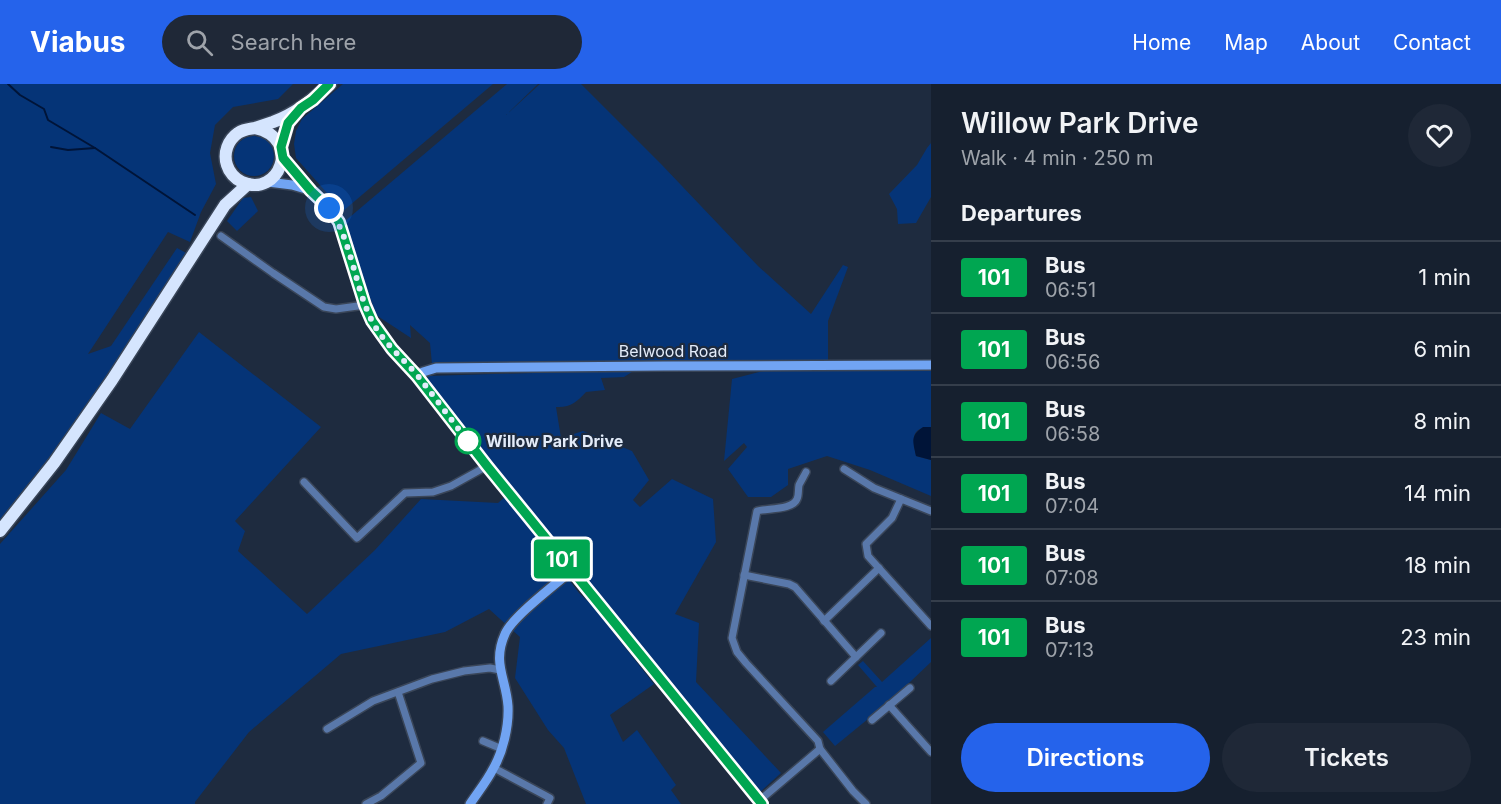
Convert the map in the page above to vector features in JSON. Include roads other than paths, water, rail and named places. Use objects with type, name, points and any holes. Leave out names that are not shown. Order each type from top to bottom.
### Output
[{"type":"highway","points":[[301,108],[288,123],[281,167],[275,176],[268,182],[258,185],[239,181],[232,175],[225,157],[231,139],[238,132],[278,120],[301,108],[330,84]]},
{"type":"highway","points":[[255,128],[272,134],[278,141],[282,153]]},
{"type":"highway","points":[[225,205],[232,175]]},
{"type":"highway","points":[[0,531],[54,463],[112,380],[225,205],[248,184]]},
{"type":"street","points":[[282,153],[311,191],[329,208],[339,222],[365,305],[382,337],[417,376],[487,466],[761,802],[820,749]]},
{"type":"street","points":[[268,182],[292,185],[311,191]]},
{"type":"street","points":[[221,236],[324,307],[336,309],[365,305]]},
{"type":"street","name":"Belwood Road","points":[[417,376],[436,368],[931,365]]},
{"type":"street","points":[[304,482],[357,538],[405,493],[433,492],[451,486],[487,466]]},
{"type":"street","points":[[844,469],[874,488],[931,511]]},
{"type":"street","points":[[806,472],[794,504],[788,507],[757,511],[732,630],[733,645],[761,680],[818,741],[820,749],[866,804]]},
{"type":"street","points":[[901,499],[892,518],[866,544],[868,556],[931,626]]},
{"type":"street","points":[[824,621],[879,568]]},
{"type":"street","points":[[470,804],[494,768],[508,723],[508,706],[500,670],[499,653],[505,632],[518,617],[572,570]]},
{"type":"street","points":[[744,575],[795,587],[856,657]]},
{"type":"street","points":[[831,681],[881,633]]},
{"type":"street","points":[[327,729],[373,701],[432,678],[464,671],[490,668],[500,670]]},
{"type":"street","points":[[872,720],[910,688]]},
{"type":"street","points":[[366,804],[381,796],[421,763],[398,692]]},
{"type":"street","points":[[890,705],[931,752]]},
{"type":"street","points":[[483,741],[502,748]]},
{"type":"street","points":[[494,768],[550,798],[547,804]]},
{"type":"waterway","points":[[8,84],[20,95],[44,109],[48,120],[95,148],[195,215]]},
{"type":"waterway","points":[[51,147],[68,150],[95,148]]},
{"type":"place","name":"Willow Park Drive","points":[[468,441]]}]
